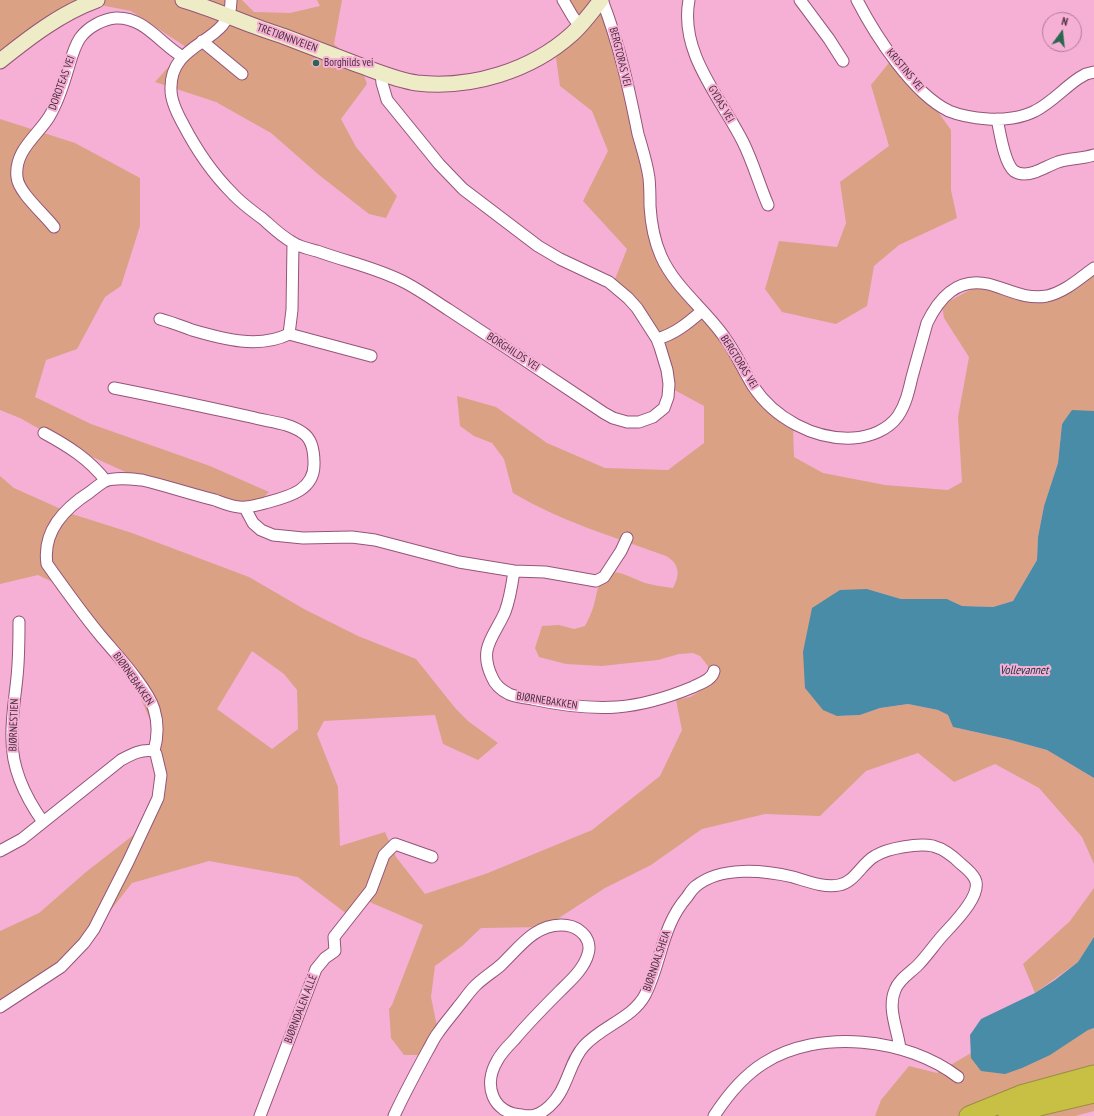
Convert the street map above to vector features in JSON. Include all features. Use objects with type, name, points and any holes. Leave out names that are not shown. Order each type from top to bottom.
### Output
[{"type":"highway","points":[[1061,1083],[1094,1070]]},
{"type":"highway","points":[[969,1116],[1021,1095],[1094,1075]]},
{"type":"highway","points":[[1008,1116],[1043,1105],[1094,1093]]},
{"type":"street","points":[[0,61],[40,31],[76,9],[97,0]]},
{"type":"street","name":"TRETJØNNVEIEN","points":[[183,0],[229,15],[381,74],[416,83],[436,84],[469,83],[510,71],[528,63],[562,43],[583,23],[602,0]]},
{"type":"street","name":"BORGHILDS VEI","points":[[231,0],[229,15],[220,29],[183,56],[174,67],[171,91],[179,117],[195,145],[231,193],[293,243],[376,270],[406,283],[604,413],[614,418],[627,422],[639,422],[653,417],[664,408],[668,397],[669,384],[667,370],[657,339],[637,308],[619,290],[599,277],[560,259],[538,246],[476,199],[450,177],[387,100],[381,74]]},
{"type":"street","points":[[563,0],[573,17],[583,23]]},
{"type":"street","name":"BERGTORAS VEI","points":[[602,0],[611,22],[618,48],[649,177],[651,218],[661,258],[669,270],[726,339],[754,387],[767,403],[784,417],[802,428],[825,436],[844,439],[861,438],[887,428],[898,416],[906,399],[927,323],[938,303],[945,296],[964,284],[988,284],[1018,295],[1029,297],[1048,296],[1063,290],[1094,268]]},
{"type":"street","name":"GYDAS VEI","points":[[689,0],[687,13],[688,27],[696,56],[718,100],[743,143],[768,205]]},
{"type":"street","points":[[800,0],[843,61]]},
{"type":"street","name":"KRISTINS VEI","points":[[857,0],[881,40],[920,90],[939,105],[962,115],[997,119],[1022,116],[1034,112],[1079,78],[1094,72]]},
{"type":"street","name":"DOROTEAS VEI","points":[[54,227],[21,189],[17,177],[17,170],[24,149],[48,118],[58,100],[73,54],[81,37],[90,28],[102,21],[123,18],[142,25],[168,47],[183,56]]},
{"type":"street","points":[[202,41],[242,74]]},
{"type":"street","points":[[997,119],[1006,157],[1010,166],[1017,173],[1025,174],[1035,172],[1057,162],[1087,157],[1094,154]]},
{"type":"street","points":[[289,334],[292,310],[293,243]]},
{"type":"street","points":[[657,339],[679,330],[702,311]]},
{"type":"street","points":[[160,319],[206,334],[246,342],[258,342],[282,338],[289,334],[371,356]]},
{"type":"street","name":"BJØRNEBAKKEN","points":[[0,1007],[61,967],[84,943],[94,929],[131,856],[158,798],[161,775],[154,751],[157,721],[154,708],[146,693],[79,608],[47,564],[47,544],[50,533],[74,502],[106,481],[128,479],[142,480],[229,505],[245,508],[288,497],[297,493],[308,484],[314,467],[312,446],[308,437],[302,432],[281,423],[114,388]]},
{"type":"street","points":[[44,433],[80,454],[95,467],[106,481]]},
{"type":"street","points":[[245,508],[253,523],[261,530],[273,535],[303,538],[352,537],[375,540],[448,560],[514,571],[545,572],[596,581],[604,577],[621,551],[627,538]]},
{"type":"street","name":"BJØRNEBAKKEN","points":[[514,571],[506,608],[489,642],[486,654],[492,678],[499,688],[510,694],[574,706],[618,707],[666,697],[682,692],[707,680],[712,676],[714,671]]},
{"type":"street","name":"BJØRNESTIEN","points":[[19,622],[12,740],[13,754],[15,766],[25,792],[43,822]]},
{"type":"street","points":[[0,851],[22,839],[121,760],[133,753],[148,750],[154,751]]},
{"type":"street","name":"BJØRNDALEN ALLÉ","points":[[260,1116],[316,969],[325,958],[335,951],[334,937],[371,890],[384,855],[395,844],[432,857]]},
{"type":"street","name":"BJØRNDALSHEIA","points":[[394,1116],[420,1063],[437,1034],[473,987],[501,965],[525,940],[545,928],[555,925],[566,925],[583,932],[587,938],[589,948],[588,956],[573,977],[532,1019],[498,1059],[493,1069],[490,1083],[491,1092],[497,1104],[503,1110],[513,1114],[535,1115],[546,1109],[561,1092],[580,1051],[586,1043],[605,1028],[627,1015],[642,1000],[648,990],[668,928],[682,903],[696,886],[718,874],[733,872],[779,874],[827,885],[841,885],[851,880],[864,865],[875,856],[888,850],[923,845],[934,846],[944,850],[960,862],[975,878],[977,885],[970,903],[958,919],[925,958],[898,984],[894,991],[893,1013],[900,1049]]},
{"type":"street","points":[[714,1116],[737,1085],[764,1063],[792,1050],[822,1043],[838,1042],[873,1044],[900,1049],[914,1053],[938,1064],[958,1077]]},
{"type":"shaded area","points":[[0,0],[242,0],[254,12],[290,13],[320,6],[317,0],[342,0],[334,44],[361,67],[367,84],[341,119],[356,147],[397,196],[386,218],[369,214],[319,175],[271,133],[216,102],[155,82],[186,47],[131,11],[85,2],[0,56]]},
{"type":"shaded area","points":[[560,0],[608,0],[607,2],[630,107],[652,229],[672,282],[720,324],[752,380],[793,426],[794,457],[823,473],[885,485],[948,490],[962,482],[958,417],[969,357],[944,318],[942,305],[981,284],[1044,296],[1094,271],[1094,411],[1062,423],[1058,463],[1044,506],[1038,537],[1037,560],[1013,601],[993,607],[962,606],[947,599],[901,599],[867,589],[837,716],[860,715],[880,708],[908,704],[938,710],[948,715],[953,727],[1047,750],[1094,778],[1094,864],[1082,837],[1039,788],[995,764],[954,782],[918,753],[866,771],[820,816],[765,814],[702,829],[651,865],[605,888],[545,927],[481,928],[462,946],[435,966],[431,997],[439,1036],[428,1055],[404,1055],[391,1038],[389,1009],[392,1005],[423,925],[365,900],[351,917],[298,877],[209,861],[132,883],[81,945],[41,978],[0,1003],[0,931],[39,913],[86,872],[136,833],[156,801],[159,740],[136,688],[101,635],[61,586],[38,575],[0,584],[0,476],[14,488],[72,514],[132,533],[249,577],[304,609],[358,636],[416,659],[456,709],[468,721],[498,743],[478,760],[443,744],[435,715],[324,721],[317,734],[338,787],[340,846],[385,832],[396,857],[425,894],[488,873],[592,830],[660,776],[682,730],[676,700],[690,697],[702,690],[708,680],[708,666],[700,656],[693,653],[679,654],[658,660],[602,666],[566,664],[539,657],[535,648],[542,626],[559,625],[574,629],[585,626],[593,608],[600,582],[606,574],[616,572],[645,583],[673,588],[678,574],[676,566],[671,559],[666,556],[568,520],[513,493],[504,459],[492,443],[474,436],[460,426],[457,396],[496,407],[547,443],[605,468],[668,470],[704,443],[704,406],[669,387],[651,333],[613,284],[627,249],[583,201],[608,151],[592,111],[560,86],[556,58],[577,27]],"holes":[[[252,651],[284,674],[297,690],[298,729],[272,749],[217,709]]]},
{"type":"shaded area","points":[[893,58],[933,105],[951,130],[951,190],[957,218],[899,245],[874,266],[867,306],[836,324],[782,312],[765,289],[779,241],[837,247],[846,223],[840,182],[889,146],[871,85]]},
{"type":"shaded area","points":[[0,119],[75,143],[140,178],[140,226],[121,286],[105,297],[77,349],[46,360],[35,397],[91,424],[210,466],[269,492],[256,504],[193,497],[132,475],[75,449],[20,418],[0,410]]},
{"type":"shaded area","points":[[1094,888],[1094,937],[1078,962],[1035,993],[1023,964],[1070,921]]},
{"type":"shaded area","points":[[1094,1028],[1094,1111],[1075,1116],[875,1116],[881,1100],[909,1066],[937,1073],[971,1053],[971,1058]]},
{"type":"water","name":"Vollevannet","points":[[1072,410],[1094,411],[1094,778],[1047,750],[953,727],[948,715],[938,710],[908,704],[880,708],[860,715],[837,716],[823,710],[805,688],[803,652],[812,608],[840,590],[867,589],[901,599],[947,599],[962,606],[993,607],[1013,601],[1037,560],[1038,537],[1044,506],[1058,463],[1062,424]]},
{"type":"water","points":[[1094,937],[1094,1028],[1088,1030],[1050,1055],[1022,1068],[1005,1074],[981,1071],[971,1058],[970,1035],[981,1019],[1035,993],[1055,980],[1078,962]]},
{"type":"place","name":"Borghilds vei","points":[[316,63]]}]
